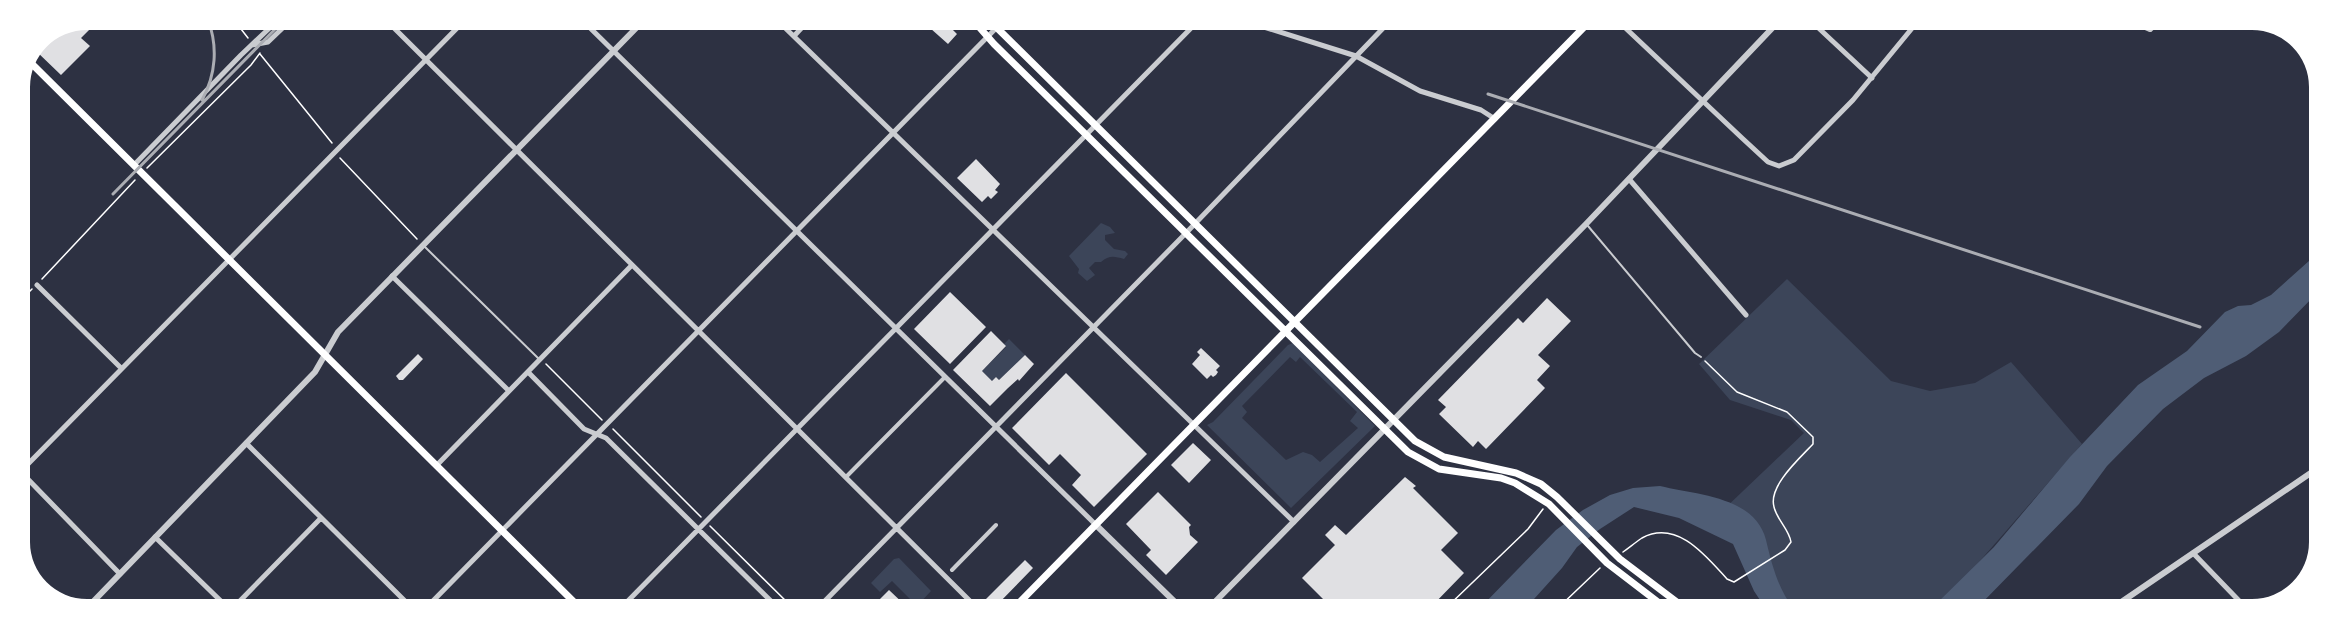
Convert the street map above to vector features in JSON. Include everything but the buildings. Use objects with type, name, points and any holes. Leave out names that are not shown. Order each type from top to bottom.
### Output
[{"type":"main road","points":[[981,30],[1407,452],[1438,469],[1511,481],[1547,506],[1605,564],[1653,599]]},
{"type":"main road","points":[[997,30],[1415,441],[1444,457],[1525,475],[1541,484],[1619,555],[1674,599]]},
{"type":"main road","points":[[1023,599],[1581,30]]},
{"type":"main road","points":[[34,66],[571,599]]},
{"type":"street","points":[[134,165],[268,30]]},
{"type":"street","points":[[252,45],[268,42],[281,30]]},
{"type":"street","points":[[396,30],[968,599]]},
{"type":"street","points":[[30,462],[455,30]]},
{"type":"street","points":[[592,30],[1171,599]]},
{"type":"street","points":[[96,599],[315,372],[338,332],[634,30]]},
{"type":"street","points":[[788,30],[1294,522]]},
{"type":"street","points":[[794,36],[800,30]]},
{"type":"street","points":[[435,599],[995,30]]},
{"type":"street","points":[[630,599],[1189,30]]},
{"type":"street","points":[[1274,30],[1356,56],[1420,91],[1481,110],[1496,119]]},
{"type":"street","points":[[827,599],[1195,224],[1381,30]]},
{"type":"street","points":[[1628,30],[1768,162],[1779,166],[1794,160],[1853,100],[1911,30]]},
{"type":"street","points":[[1218,599],[1586,224],[1771,30]]},
{"type":"street","points":[[1821,30],[1872,78]]},
{"type":"street","points":[[1629,179],[1746,315]]},
{"type":"street","points":[[436,466],[632,265]]},
{"type":"street","points":[[392,276],[509,391]]},
{"type":"street","points":[[36,285],[122,368]]},
{"type":"street","points":[[528,372],[584,429],[606,438],[768,599]]},
{"type":"street","points":[[846,477],[945,377]]},
{"type":"street","points":[[246,443],[403,599]]},
{"type":"street","points":[[2125,599],[2309,474]]},
{"type":"street","points":[[30,482],[120,574]]},
{"type":"street","points":[[243,599],[321,518]]},
{"type":"street","points":[[952,570],[996,525]]},
{"type":"street","points":[[155,537],[218,599]]},
{"type":"street","points":[[2193,553],[2237,599]]},
{"type":"lane","points":[[1586,224],[1664,317],[1701,357]]},
{"type":"lane","points":[[423,245],[540,360]]},
{"type":"path","points":[[241,30],[330,139],[341,160],[423,245]]},
{"type":"path","points":[[1619,555],[1642,538],[1660,533],[1675,535],[1690,542],[1727,579],[1734,582],[1785,550],[1791,542],[1774,508],[1773,499],[1776,487],[1813,444],[1813,438],[1787,412],[1737,392],[1701,357]]},
{"type":"path","points":[[540,360],[784,599]]},
{"type":"path","points":[[1455,599],[1528,529],[1547,506]]},
{"type":"path","points":[[1568,599],[1605,564]]},
{"type":"shaded area","points":[[1101,223],[1110,227],[1115,233],[1105,235],[1105,240],[1114,249],[1125,251],[1128,254],[1124,259],[1112,257],[1095,262],[1089,268],[1095,275],[1087,281],[1078,273],[1079,269],[1069,256]]},
{"type":"shaded area","points":[[2309,261],[2309,301],[2279,332],[2246,356],[2204,378],[2163,409],[2107,466],[2079,504],[1986,599],[1941,599],[1994,547],[2070,457],[2138,385],[2187,351],[2225,312],[2238,306],[2251,305],[2271,295]]},
{"type":"shaded area","points":[[1787,279],[1891,381],[1930,391],[1975,383],[2011,362],[2082,444],[1947,599],[1778,599],[1721,512],[1804,433],[1791,420],[1730,400],[1699,364]]},
{"type":"shaded area","points":[[1009,339],[1025,355],[999,380],[996,377],[992,381],[982,371],[1006,347],[1004,344]]},
{"type":"shaded area","points":[[1293,343],[1375,426],[1291,508],[1207,425],[1213,422],[1288,345]],"holes":[[[1290,357],[1296,362],[1300,357],[1357,412],[1350,421],[1358,428],[1320,462],[1312,455],[1303,452],[1286,460],[1242,418],[1247,412],[1242,406]]]},
{"type":"shaded area","points":[[1660,486],[1706,495],[1737,506],[1750,514],[1760,525],[1773,568],[1787,599],[1759,599],[1733,544],[1679,518],[1634,507],[1577,547],[1562,568],[1534,599],[1489,599],[1556,530],[1583,510],[1610,495],[1633,488]]},
{"type":"shaded area","points":[[899,558],[931,591],[924,599],[910,599],[892,581],[880,592],[871,583],[894,559]]},
{"type":"railway","points":[[202,100],[213,71],[214,50],[211,30]]},
{"type":"railway","points":[[113,194],[274,30]]},
{"type":"railway","points":[[1488,94],[2200,327]]}]
